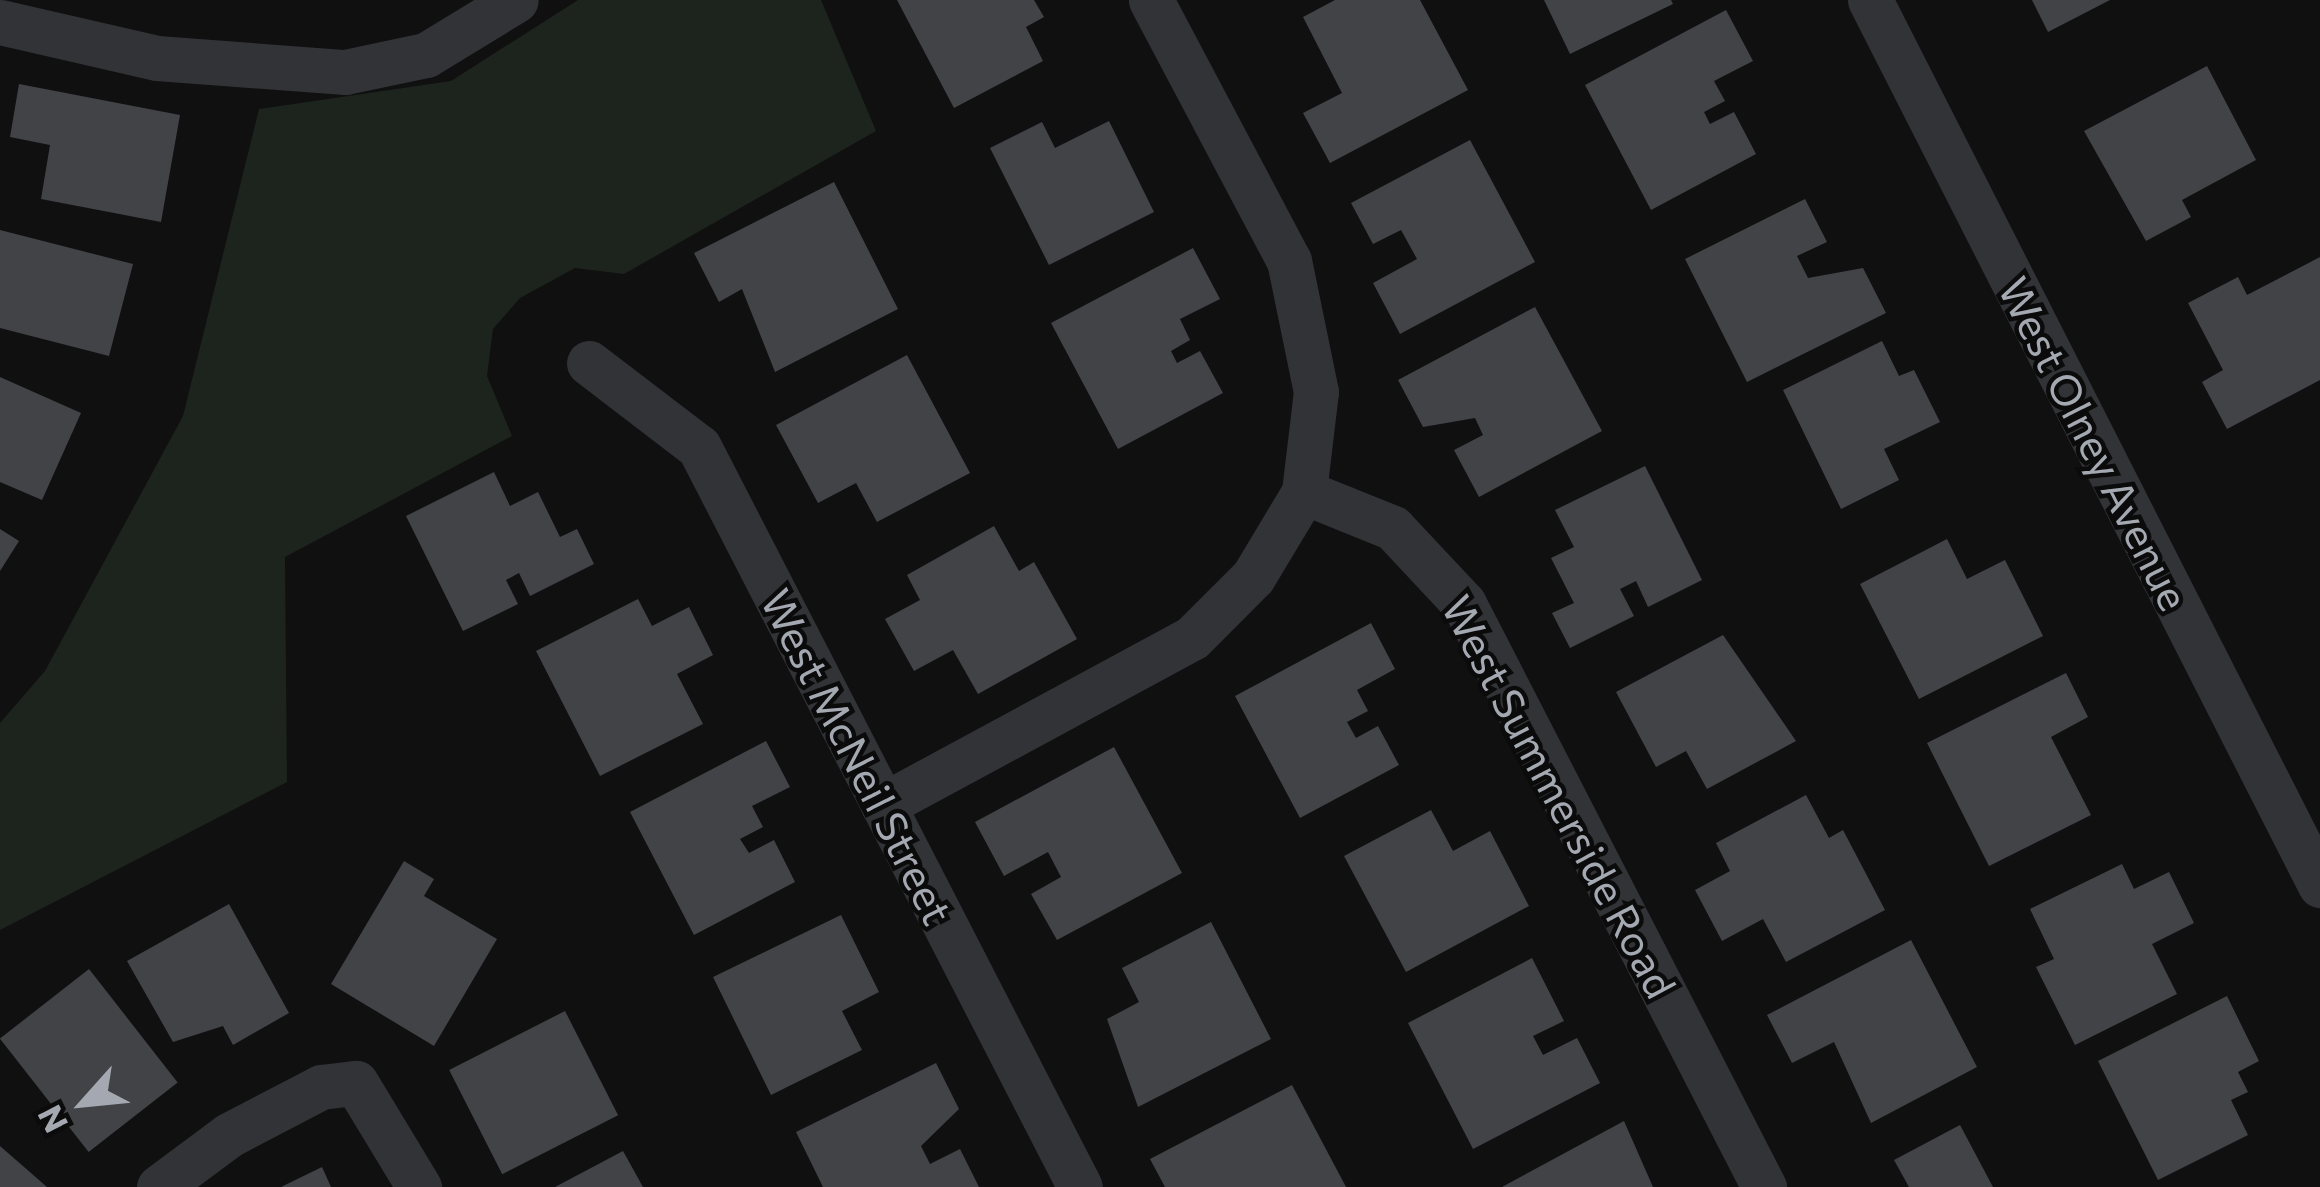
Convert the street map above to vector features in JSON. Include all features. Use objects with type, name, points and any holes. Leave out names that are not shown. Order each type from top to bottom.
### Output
[{"type":"street","points":[[0,22],[179,61],[345,72],[426,55],[516,0]]},
{"type":"street","points":[[883,805],[1192,638],[1253,577],[1304,492],[1316,392],[1289,261],[1151,0]]},
{"type":"street","name":"West Olney Avenue","points":[[1870,0],[2320,885]]},
{"type":"street","name":"West McNeil Street","points":[[589,363],[699,448],[1080,1187]]},
{"type":"street","name":"West Summerside Road","points":[[1304,492],[1393,528],[1464,604],[1764,1187]]},
{"type":"street","points":[[159,1187],[266,1115],[321,1087],[356,1084],[419,1187]]},
{"type":"shaded area","points":[[578,0],[821,0],[876,131],[624,274],[575,268],[520,298],[493,329],[487,376],[512,436],[285,557],[287,782],[0,930],[0,723],[45,671],[183,416],[259,109],[451,81]]},
{"type":"building","points":[[897,0],[1034,0],[1044,17],[1026,27],[1043,61],[954,108]]},
{"type":"building","points":[[1335,0],[1420,0],[1468,90],[1330,163],[1303,113],[1342,93],[1303,17]]},
{"type":"building","points":[[1544,0],[1671,0],[1673,4],[1570,54]]},
{"type":"building","points":[[2032,0],[2110,0],[2048,32]]},
{"type":"building","points":[[1726,10],[1753,61],[1714,81],[1725,101],[1704,112],[1710,124],[1734,112],[1756,154],[1651,210],[1585,85]]},
{"type":"building","points":[[2207,66],[2256,160],[2182,200],[2191,217],[2146,241],[2084,131]]},
{"type":"building","points":[[19,84],[180,115],[161,222],[41,199],[50,145],[10,137]]},
{"type":"building","points":[[1109,121],[1154,212],[1049,265],[990,148],[1042,122],[1055,148]]},
{"type":"building","points":[[1470,140],[1535,262],[1400,334],[1373,283],[1417,259],[1401,230],[1373,244],[1351,203]]},
{"type":"building","points":[[834,182],[898,309],[775,372],[742,289],[719,302],[694,253]]},
{"type":"building","points":[[1805,199],[1827,242],[1797,256],[1808,278],[1863,268],[1886,313],[1747,382],[1685,259]]},
{"type":"building","points":[[0,230],[133,264],[109,356],[0,328]]},
{"type":"building","points":[[1193,248],[1220,299],[1180,319],[1190,340],[1171,351],[1177,363],[1200,351],[1223,393],[1118,449],[1051,323]]},
{"type":"building","points":[[2320,257],[2320,380],[2227,429],[2202,382],[2223,370],[2188,303],[2238,277],[2247,295]]},
{"type":"building","points":[[1535,307],[1602,431],[1479,497],[1454,450],[1483,435],[1475,418],[1423,427],[1398,380]]},
{"type":"building","points":[[1882,341],[1899,376],[1914,370],[1940,422],[1884,449],[1899,480],[1841,509],[1783,390]]},
{"type":"building","points":[[907,355],[970,473],[877,522],[856,483],[818,503],[776,425]]},
{"type":"building","points":[[0,377],[81,413],[42,500],[0,482]]},
{"type":"building","points":[[1645,466],[1702,580],[1648,607],[1636,581],[1620,589],[1634,616],[1570,648],[1552,613],[1574,603],[1551,558],[1574,547],[1555,510]]},
{"type":"building","points":[[494,472],[510,506],[538,492],[560,537],[577,529],[594,564],[530,596],[519,573],[506,580],[518,604],[463,631],[406,516]]},
{"type":"building","points":[[994,526],[1019,571],[1034,562],[1077,639],[978,694],[953,650],[914,671],[885,619],[920,600],[907,575]]},
{"type":"building","points":[[0,529],[19,541],[0,571]]},
{"type":"building","points":[[1947,539],[1967,579],[2005,560],[2043,636],[1919,699],[1860,584]]},
{"type":"building","points":[[638,599],[652,626],[689,607],[713,655],[677,674],[703,724],[600,776],[536,651]]},
{"type":"building","points":[[1371,623],[1395,669],[1357,690],[1368,711],[1347,722],[1356,738],[1378,726],[1399,765],[1300,818],[1235,696]]},
{"type":"building","points":[[1723,635],[1796,741],[1707,789],[1686,751],[1656,767],[1616,692]]},
{"type":"building","points":[[2066,673],[2088,717],[2051,737],[2091,815],[1989,866],[1927,743]]},
{"type":"building","points":[[766,741],[790,787],[752,806],[763,827],[740,839],[749,853],[774,840],[795,882],[694,935],[630,812]]},
{"type":"building","points":[[1114,747],[1182,873],[1057,940],[1031,894],[1061,877],[1048,852],[1004,876],[975,822]]},
{"type":"building","points":[[1806,795],[1829,838],[1843,830],[1885,910],[1786,962],[1763,919],[1722,941],[1695,890],[1730,871],[1716,843]]},
{"type":"building","points":[[1431,810],[1453,851],[1490,831],[1529,906],[1406,972],[1344,856]]},
{"type":"building","points":[[404,861],[434,879],[424,896],[497,939],[434,1046],[331,984]]},
{"type":"building","points":[[2122,864],[2134,889],[2169,872],[2194,923],[2152,944],[2177,994],[2075,1045],[2036,967],[2054,959],[2030,909]]},
{"type":"building","points":[[229,904],[289,1013],[233,1045],[223,1026],[173,1042],[127,961]]},
{"type":"building","points":[[841,915],[879,992],[842,1011],[862,1050],[771,1095],[713,977]]},
{"type":"building","points":[[1211,922],[1271,1039],[1138,1107],[1107,1019],[1139,1002],[1122,968]]},
{"type":"building","points":[[1911,940],[1977,1067],[1871,1123],[1834,1042],[1792,1063],[1767,1015]]},
{"type":"building","points":[[1532,958],[1564,1021],[1533,1036],[1543,1055],[1577,1038],[1600,1083],[1473,1149],[1408,1023]]},
{"type":"building","points":[[89,969],[178,1082],[89,1152],[0,1039]]},
{"type":"building","points":[[2227,996],[2259,1061],[2238,1072],[2248,1092],[2231,1100],[2248,1135],[2158,1180],[2098,1061]]},
{"type":"building","points":[[565,1011],[618,1115],[502,1174],[449,1070]]},
{"type":"building","points":[[936,1063],[959,1109],[921,1146],[930,1164],[960,1149],[979,1187],[823,1187],[796,1132]]},
{"type":"building","points":[[1292,1085],[1346,1187],[1165,1187],[1150,1159]]},
{"type":"building","points":[[1624,1121],[1653,1187],[1502,1187]]},
{"type":"building","points":[[1960,1125],[1993,1187],[1909,1187],[1894,1160]]},
{"type":"building","points":[[0,1146],[47,1187],[0,1187]]},
{"type":"building","points":[[623,1151],[643,1187],[555,1187]]},
{"type":"building","points":[[322,1167],[331,1187],[281,1187]]}]
